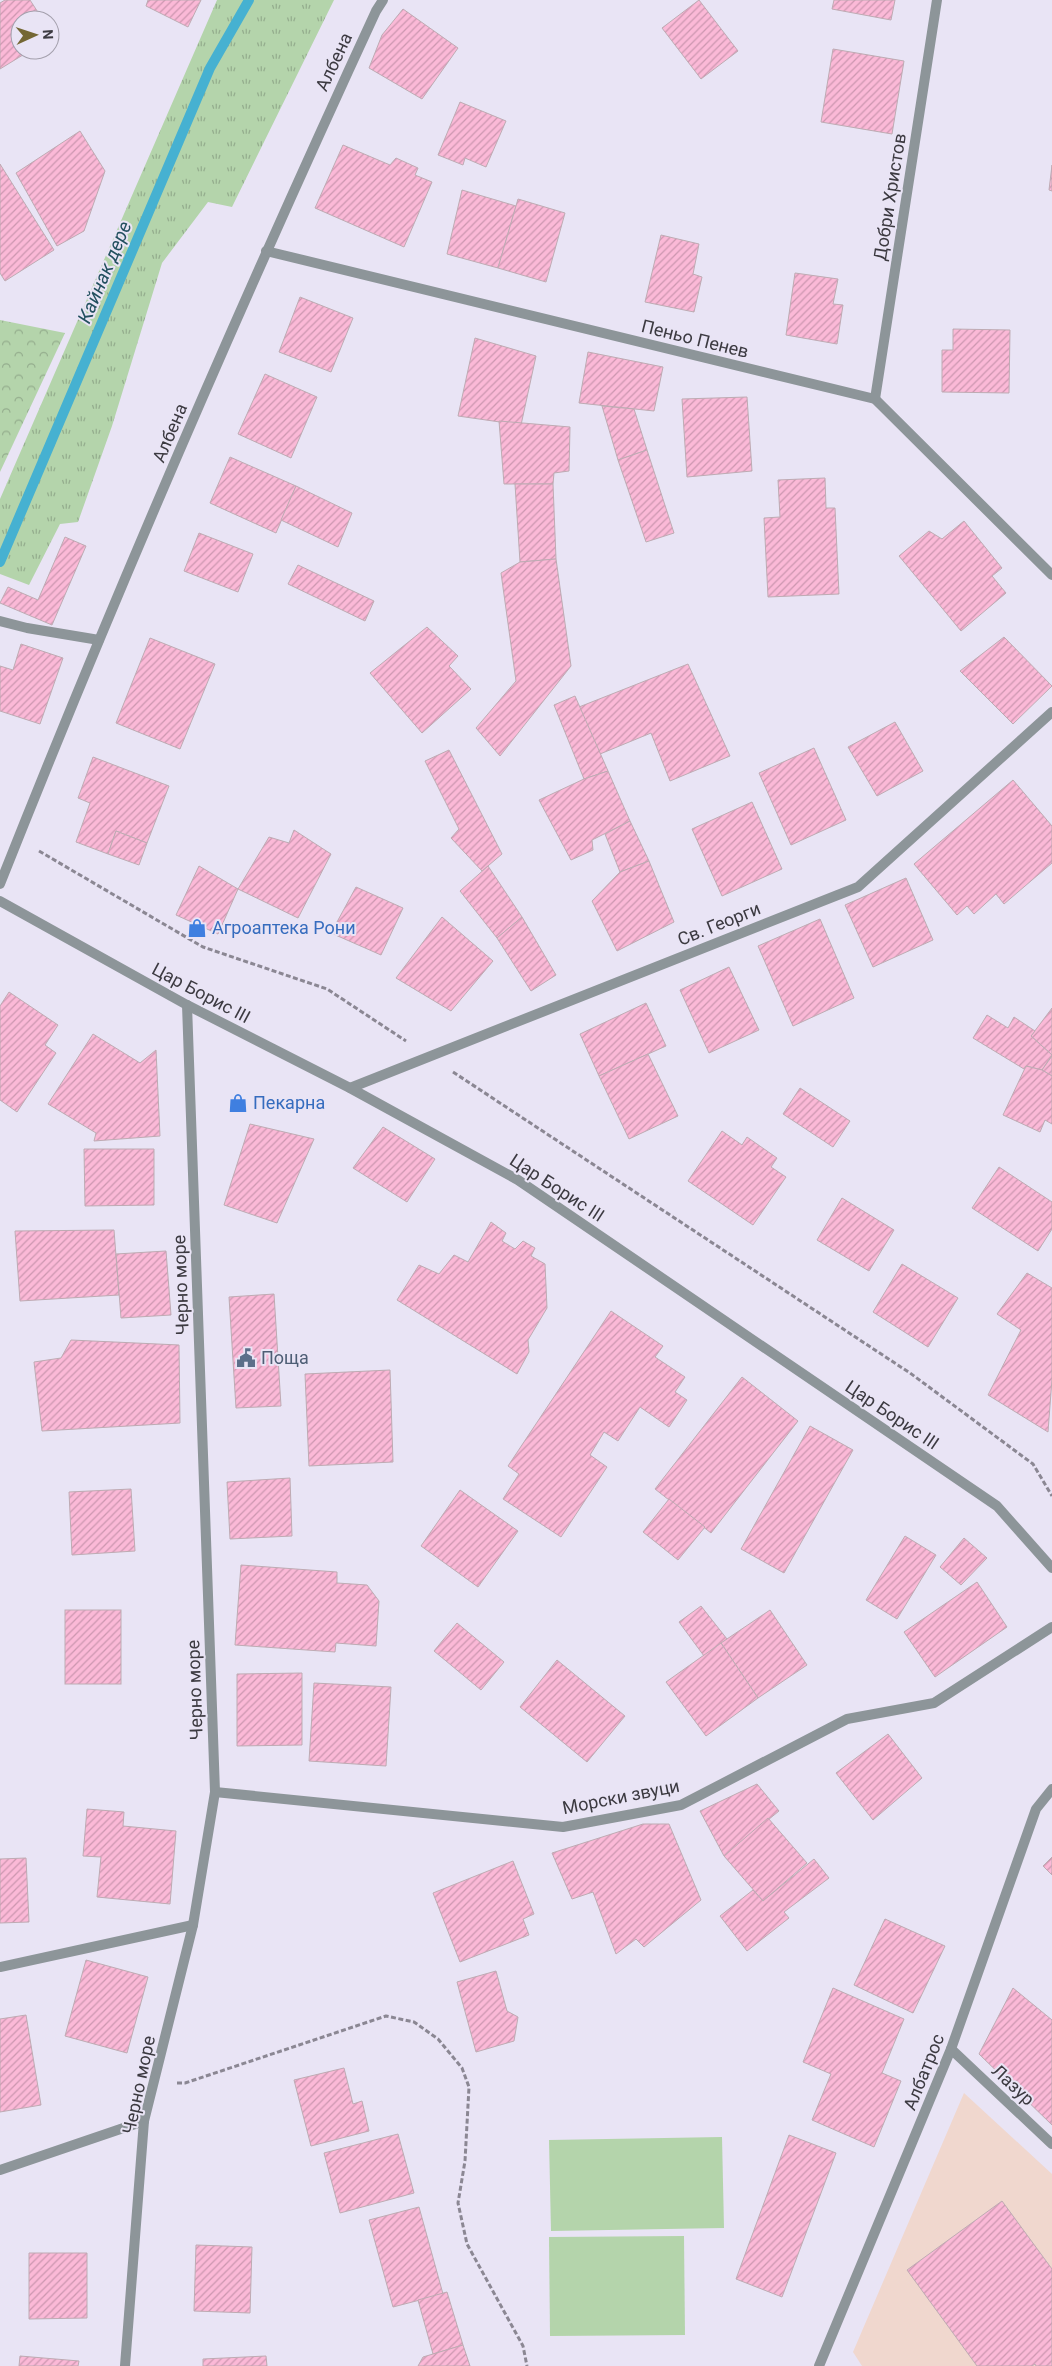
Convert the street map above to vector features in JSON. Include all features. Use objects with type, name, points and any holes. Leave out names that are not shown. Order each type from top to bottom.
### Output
[{"type":"street","name":"Албена","points":[[0,884],[99,640],[266,251],[376,11],[383,0]]},
{"type":"street","name":"Добри Христов","points":[[875,399],[937,0]]},
{"type":"street","name":"Пеньо Пенев","points":[[266,251],[875,399]]},
{"type":"street","points":[[875,399],[1052,575]]},
{"type":"street","points":[[0,620],[27,628],[99,640]]},
{"type":"street","name":"Св. Георги","points":[[350,1088],[858,887],[1052,712]]},
{"type":"street","name":"Цар Борис III","points":[[0,901],[187,1005],[350,1088],[518,1180],[997,1506],[1052,1568]]},
{"type":"street","name":"Черно море","points":[[125,2366],[144,2121],[192,1925],[215,1792],[187,1005]]},
{"type":"street","name":"Морски звуци","points":[[215,1792],[563,1826],[681,1805],[847,1720],[934,1703],[1052,1627]]},
{"type":"street","name":"Албатрос","points":[[820,2366],[951,2050],[1036,1809],[1052,1789]]},
{"type":"street","points":[[0,1967],[192,1925]]},
{"type":"street","name":"Лазур","points":[[951,2050],[1052,2144]]},
{"type":"street","points":[[0,2170],[144,2121]]},
{"type":"path","points":[[18,839],[202,947],[327,989],[910,1373],[1033,1464],[1052,1496]]},
{"type":"path","points":[[154,2082],[185,2083],[386,2016],[414,2022],[430,2033],[462,2068],[469,2087],[465,2162],[458,2203],[467,2244],[523,2346],[527,2366]]},
{"type":"shaded area","points":[[964,2093],[1052,2174],[1052,2366],[862,2366],[853,2352]]},
{"type":"green space","points":[[217,0],[334,0],[232,207],[208,202],[162,263],[112,426],[78,522],[60,524],[29,585],[0,574],[0,499]]},
{"type":"green space","points":[[0,320],[65,333],[0,472]]},
{"type":"green space","points":[[722,2137],[724,2228],[551,2231],[549,2140]]},
{"type":"green space","points":[[684,2236],[685,2335],[550,2336],[549,2237]]},
{"type":"building","points":[[5,0],[30,0],[36,10],[10,10],[10,60],[15,60],[0,69],[0,3]]},
{"type":"building","points":[[148,0],[201,0],[188,27],[146,6]]},
{"type":"building","points":[[699,0],[738,51],[701,79],[662,28]]},
{"type":"building","points":[[834,0],[895,0],[891,20],[832,9]]},
{"type":"building","points":[[403,9],[458,48],[422,99],[369,68],[382,35]]},
{"type":"building","points":[[833,49],[904,61],[892,134],[821,122]]},
{"type":"building","points":[[460,102],[506,121],[486,167],[465,158],[463,165],[438,155]]},
{"type":"building","points":[[80,131],[105,171],[84,231],[57,246],[16,173]]},
{"type":"building","points":[[343,145],[390,165],[396,158],[418,168],[415,175],[432,182],[404,247],[315,208]]},
{"type":"building","points":[[0,164],[54,250],[5,281],[0,273]]},
{"type":"building","points":[[1052,165],[1052,191],[1049,190]]},
{"type":"building","points":[[462,190],[516,206],[498,268],[447,254]]},
{"type":"building","points":[[518,199],[565,213],[546,282],[498,268]]},
{"type":"building","points":[[661,235],[699,244],[693,274],[702,277],[694,312],[645,302]]},
{"type":"building","points":[[795,273],[838,279],[833,304],[843,305],[837,344],[786,335]]},
{"type":"building","points":[[300,297],[353,318],[331,372],[279,352]]},
{"type":"building","points":[[953,329],[1010,330],[1009,393],[942,392],[942,350],[953,350]]},
{"type":"building","points":[[475,338],[536,356],[521,425],[458,416]]},
{"type":"building","points":[[588,352],[663,367],[654,411],[579,403]]},
{"type":"building","points":[[265,374],[317,397],[291,458],[238,434]]},
{"type":"building","points":[[747,397],[752,471],[687,477],[682,399]]},
{"type":"building","points":[[602,406],[634,409],[647,450],[618,460]]},
{"type":"building","points":[[499,421],[570,427],[569,471],[554,473],[553,484],[504,484]]},
{"type":"building","points":[[647,450],[674,533],[646,542],[618,460]]},
{"type":"building","points":[[230,457],[296,486],[276,533],[210,503]]},
{"type":"building","points":[[825,478],[826,508],[835,508],[839,594],[768,597],[764,518],[780,517],[778,480]]},
{"type":"building","points":[[515,484],[553,484],[556,559],[520,562]]},
{"type":"building","points":[[296,486],[352,513],[338,547],[281,520]]},
{"type":"building","points":[[964,521],[1002,568],[992,576],[1006,593],[961,631],[899,556],[929,531],[942,539]]},
{"type":"building","points":[[199,533],[253,554],[238,592],[184,571]]},
{"type":"building","points":[[65,537],[86,546],[52,625],[0,603],[8,587],[38,600]]},
{"type":"building","points":[[556,559],[571,666],[500,756],[476,728],[516,681],[501,573],[520,562]]},
{"type":"building","points":[[298,565],[374,601],[365,621],[288,584]]},
{"type":"building","points":[[427,627],[458,656],[449,666],[471,689],[422,733],[370,673]]},
{"type":"building","points":[[1004,637],[1052,686],[1013,724],[960,671]]},
{"type":"building","points":[[150,638],[215,664],[180,749],[116,723]]},
{"type":"building","points":[[21,644],[63,658],[40,724],[0,711],[0,666],[13,670]]},
{"type":"building","points":[[688,664],[730,756],[670,781],[651,733],[600,754],[579,707]]},
{"type":"building","points":[[575,696],[608,771],[584,779],[554,705]]},
{"type":"building","points":[[895,722],[923,771],[877,796],[848,747]]},
{"type":"building","points":[[814,748],[846,820],[791,845],[759,773]]},
{"type":"building","points":[[449,750],[502,854],[482,871],[451,838],[459,829],[425,761]]},
{"type":"building","points":[[93,757],[169,786],[147,843],[116,831],[108,854],[76,842],[90,803],[78,798]]},
{"type":"building","points":[[608,771],[630,821],[592,840],[593,850],[571,860],[539,800],[584,779]]},
{"type":"building","points":[[1013,780],[1052,826],[1052,863],[1004,904],[996,894],[974,914],[967,906],[957,915],[914,864]]},
{"type":"building","points":[[752,802],[782,869],[722,896],[692,829]]},
{"type":"building","points":[[630,821],[649,861],[620,872],[605,834]]},
{"type":"building","points":[[294,830],[331,854],[298,918],[238,889],[269,837],[289,843]]},
{"type":"building","points":[[116,831],[147,843],[139,865],[108,854]]},
{"type":"building","points":[[649,861],[674,922],[617,951],[592,901],[620,872]]},
{"type":"building","points":[[199,866],[238,889],[218,934],[176,915]]},
{"type":"building","points":[[488,866],[522,917],[497,938],[460,891]]},
{"type":"building","points":[[906,878],[933,940],[873,967],[845,905]]},
{"type":"building","points":[[356,887],[403,908],[381,955],[331,933]]},
{"type":"building","points":[[442,917],[493,961],[451,1011],[396,978]]},
{"type":"building","points":[[522,917],[556,975],[531,991],[497,938]]},
{"type":"building","points":[[820,919],[854,998],[793,1026],[758,946]]},
{"type":"building","points":[[729,967],[759,1030],[709,1053],[680,990]]},
{"type":"building","points":[[9,992],[58,1025],[45,1045],[56,1053],[17,1112],[0,1100],[0,1006]]},
{"type":"building","points":[[646,1003],[666,1046],[599,1076],[580,1034]]},
{"type":"building","points":[[1052,1008],[1052,1055],[1031,1036]]},
{"type":"building","points":[[987,1015],[1008,1028],[1014,1017],[1035,1031],[1031,1036],[1052,1055],[1042,1070],[1026,1066],[1024,1069],[973,1038]]},
{"type":"building","points":[[93,1034],[140,1063],[156,1050],[160,1136],[94,1141],[96,1133],[48,1104]]},
{"type":"building","points":[[648,1054],[678,1116],[629,1139],[599,1076]]},
{"type":"building","points":[[1052,1056],[1052,1076],[1042,1070]]},
{"type":"building","points":[[1026,1066],[1042,1070],[1052,1076],[1052,1124],[1045,1120],[1040,1132],[1003,1115]]},
{"type":"building","points":[[800,1088],[850,1121],[833,1147],[783,1114]]},
{"type":"building","points":[[250,1124],[314,1139],[277,1223],[224,1205]]},
{"type":"building","points":[[383,1127],[435,1159],[407,1202],[353,1168]]},
{"type":"building","points":[[722,1131],[742,1145],[747,1137],[777,1158],[771,1167],[786,1177],[753,1225],[688,1181]]},
{"type":"building","points":[[84,1149],[154,1149],[154,1205],[85,1206]]},
{"type":"building","points":[[999,1167],[1052,1202],[1052,1229],[1038,1251],[972,1208]]},
{"type":"building","points":[[842,1198],[894,1230],[869,1271],[817,1240]]},
{"type":"building","points":[[491,1222],[506,1233],[502,1241],[515,1249],[523,1241],[535,1248],[531,1256],[545,1264],[547,1308],[528,1340],[529,1352],[517,1374],[397,1300],[419,1265],[439,1274],[454,1255],[468,1262]]},
{"type":"building","points":[[114,1230],[119,1295],[20,1301],[15,1231]]},
{"type":"building","points":[[166,1251],[171,1315],[121,1318],[116,1254]]},
{"type":"building","points":[[902,1264],[958,1298],[928,1347],[873,1312]]},
{"type":"building","points":[[1027,1273],[1052,1288],[1052,1379],[1048,1432],[988,1395],[1021,1330],[997,1314]]},
{"type":"building","points":[[274,1294],[281,1406],[236,1408],[229,1297]]},
{"type":"building","points":[[611,1311],[663,1346],[655,1357],[685,1377],[675,1392],[687,1400],[669,1427],[640,1407],[618,1441],[604,1432],[590,1455],[607,1467],[561,1537],[503,1499],[519,1474],[508,1466]]},
{"type":"building","points":[[71,1340],[179,1345],[180,1423],[42,1431],[34,1362],[61,1358]]},
{"type":"building","points":[[390,1370],[393,1462],[309,1466],[305,1374]]},
{"type":"building","points":[[742,1377],[798,1421],[711,1533],[655,1489]]},
{"type":"building","points":[[810,1426],[853,1450],[784,1573],[741,1549]]},
{"type":"building","points":[[290,1478],[292,1536],[230,1539],[227,1482]]},
{"type":"building","points":[[131,1489],[135,1551],[72,1555],[69,1492]]},
{"type":"building","points":[[460,1490],[518,1531],[478,1587],[421,1546]]},
{"type":"building","points":[[669,1499],[705,1527],[678,1560],[643,1532]]},
{"type":"building","points":[[905,1536],[936,1555],[897,1619],[866,1600]]},
{"type":"building","points":[[964,1538],[987,1558],[961,1585],[940,1567]]},
{"type":"building","points":[[241,1565],[337,1572],[337,1583],[367,1585],[379,1601],[376,1646],[336,1643],[335,1652],[235,1645]]},
{"type":"building","points":[[977,1582],[1007,1627],[935,1677],[904,1632]]},
{"type":"building","points":[[701,1606],[727,1639],[704,1656],[679,1622]]},
{"type":"building","points":[[65,1610],[121,1610],[121,1684],[65,1684]]},
{"type":"building","points":[[770,1610],[807,1665],[758,1698],[721,1643]]},
{"type":"building","points":[[457,1623],[504,1662],[481,1690],[434,1651]]},
{"type":"building","points":[[721,1643],[758,1698],[706,1736],[666,1682]]},
{"type":"building","points":[[557,1660],[625,1716],[587,1762],[520,1707]]},
{"type":"building","points":[[302,1673],[302,1745],[237,1746],[237,1674]]},
{"type":"building","points":[[314,1683],[391,1687],[386,1766],[309,1761]]},
{"type":"building","points":[[888,1734],[922,1778],[873,1820],[836,1773]]},
{"type":"building","points":[[757,1784],[779,1811],[724,1856],[700,1811]]},
{"type":"building","points":[[87,1809],[124,1812],[123,1826],[176,1831],[170,1904],[97,1897],[101,1857],[83,1856]]},
{"type":"building","points":[[768,1818],[807,1863],[763,1901],[724,1856]]},
{"type":"building","points":[[643,1824],[669,1824],[701,1900],[644,1947],[636,1939],[616,1954],[593,1892],[572,1899],[552,1853]]},
{"type":"building","points":[[1052,1857],[1052,1875],[1043,1866]]},
{"type":"building","points":[[26,1858],[29,1922],[0,1923],[0,1859]]},
{"type":"building","points":[[814,1859],[829,1878],[784,1912],[789,1918],[747,1951],[720,1916],[753,1890],[763,1901]]},
{"type":"building","points":[[513,1861],[534,1914],[523,1919],[529,1935],[460,1962],[433,1893]]},
{"type":"building","points":[[885,1919],[945,1946],[913,2013],[854,1985]]},
{"type":"building","points":[[86,1960],[148,1977],[127,2053],[65,2036]]},
{"type":"building","points":[[496,1971],[507,2011],[518,2017],[514,2041],[476,2052],[457,1982]]},
{"type":"building","points":[[833,1988],[904,2019],[882,2073],[901,2081],[874,2147],[812,2120],[831,2074],[803,2062]]},
{"type":"building","points":[[1013,1988],[1052,2020],[1052,2125],[979,2054]]},
{"type":"building","points":[[26,2015],[41,2105],[0,2112],[0,2019]]},
{"type":"building","points":[[344,2068],[353,2104],[362,2101],[369,2131],[311,2146],[294,2080]]},
{"type":"building","points":[[398,2134],[414,2193],[340,2213],[324,2153]]},
{"type":"building","points":[[789,2135],[836,2153],[782,2297],[736,2279]]},
{"type":"building","points":[[1002,2201],[1052,2269],[1052,2366],[1036,2366],[1035,2364],[1032,2366],[977,2366],[907,2270]]},
{"type":"building","points":[[419,2207],[443,2294],[393,2307],[369,2220]]},
{"type":"building","points":[[196,2245],[252,2247],[250,2313],[194,2311]]},
{"type":"building","points":[[29,2253],[87,2253],[87,2318],[29,2319]]},
{"type":"building","points":[[447,2292],[463,2345],[433,2354],[418,2300]]},
{"type":"building","points":[[463,2345],[470,2366],[418,2366],[423,2357]]},
{"type":"building","points":[[20,2356],[79,2361],[78,2366],[19,2366]]},
{"type":"building","points":[[266,2356],[267,2366],[203,2366],[203,2359]]},
{"type":"waterway","name":"Кайнак дере","points":[[0,562],[210,68],[249,0]]},
{"type":"place","name":"Агроаптека Рони","points":[[197,928]]},
{"type":"place","name":"Пекарна","points":[[238,1103]]},
{"type":"place","name":"Поща","points":[[246,1358]]}]
